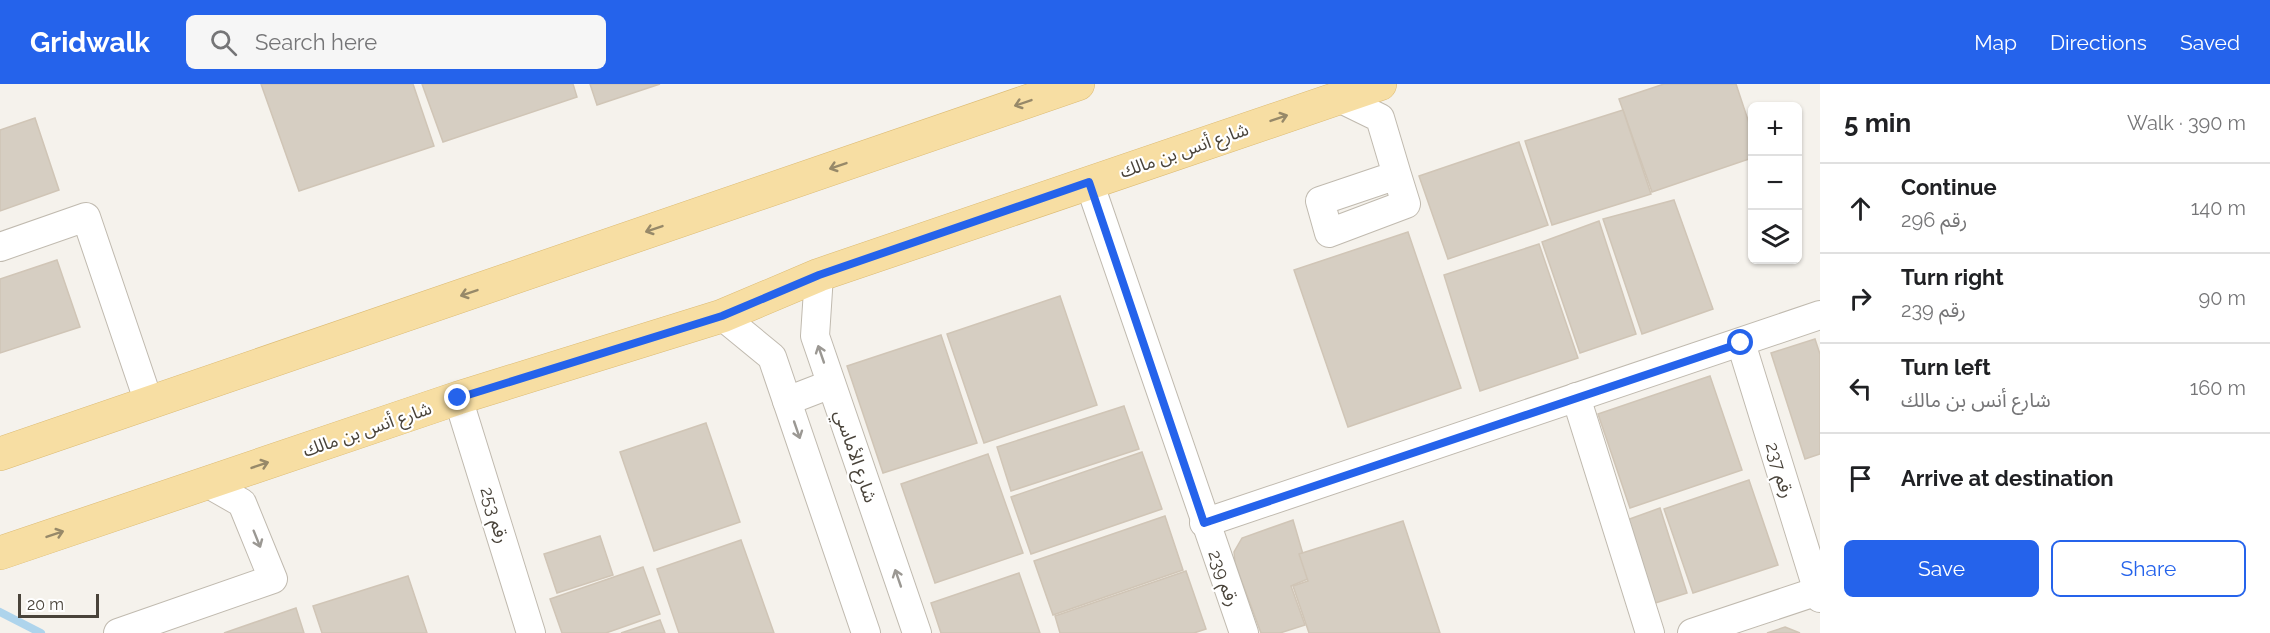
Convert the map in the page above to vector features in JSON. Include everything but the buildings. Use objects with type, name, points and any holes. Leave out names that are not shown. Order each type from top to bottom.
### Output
[{"type":"main road","points":[[0,454],[1078,84]]},
{"type":"main road","name":"شارع أنس بن مالك","points":[[0,553],[458,398],[722,316],[819,275],[1380,84]]},
{"type":"street","points":[[1339,98],[1380,118],[1397,175]]},
{"type":"street","name":"رقم 239","points":[[1089,182],[1204,523],[1244,633]]},
{"type":"street","points":[[0,248],[86,217],[149,404]]},
{"type":"street","name":"شارع الأماسي","points":[[819,275],[815,336],[917,633]]},
{"type":"street","points":[[1204,523],[1820,315]]},
{"type":"street","points":[[722,316],[772,357],[866,633]]},
{"type":"street","name":"رقم 237","points":[[1741,343],[1819,594]]},
{"type":"street","points":[[787,401],[831,384]]},
{"type":"street","points":[[1576,397],[1650,633]]},
{"type":"street","name":"رقم 253","points":[[458,398],[531,633]]},
{"type":"street","points":[[118,633],[273,579],[242,502],[207,483]]},
{"type":"street","points":[[1692,633],[1819,594]]},
{"type":"waterway","points":[[0,612],[41,633]]},
{"type":"route","points":[[458,398],[722,316],[819,275],[1089,182],[1204,523],[1741,343]]}]
